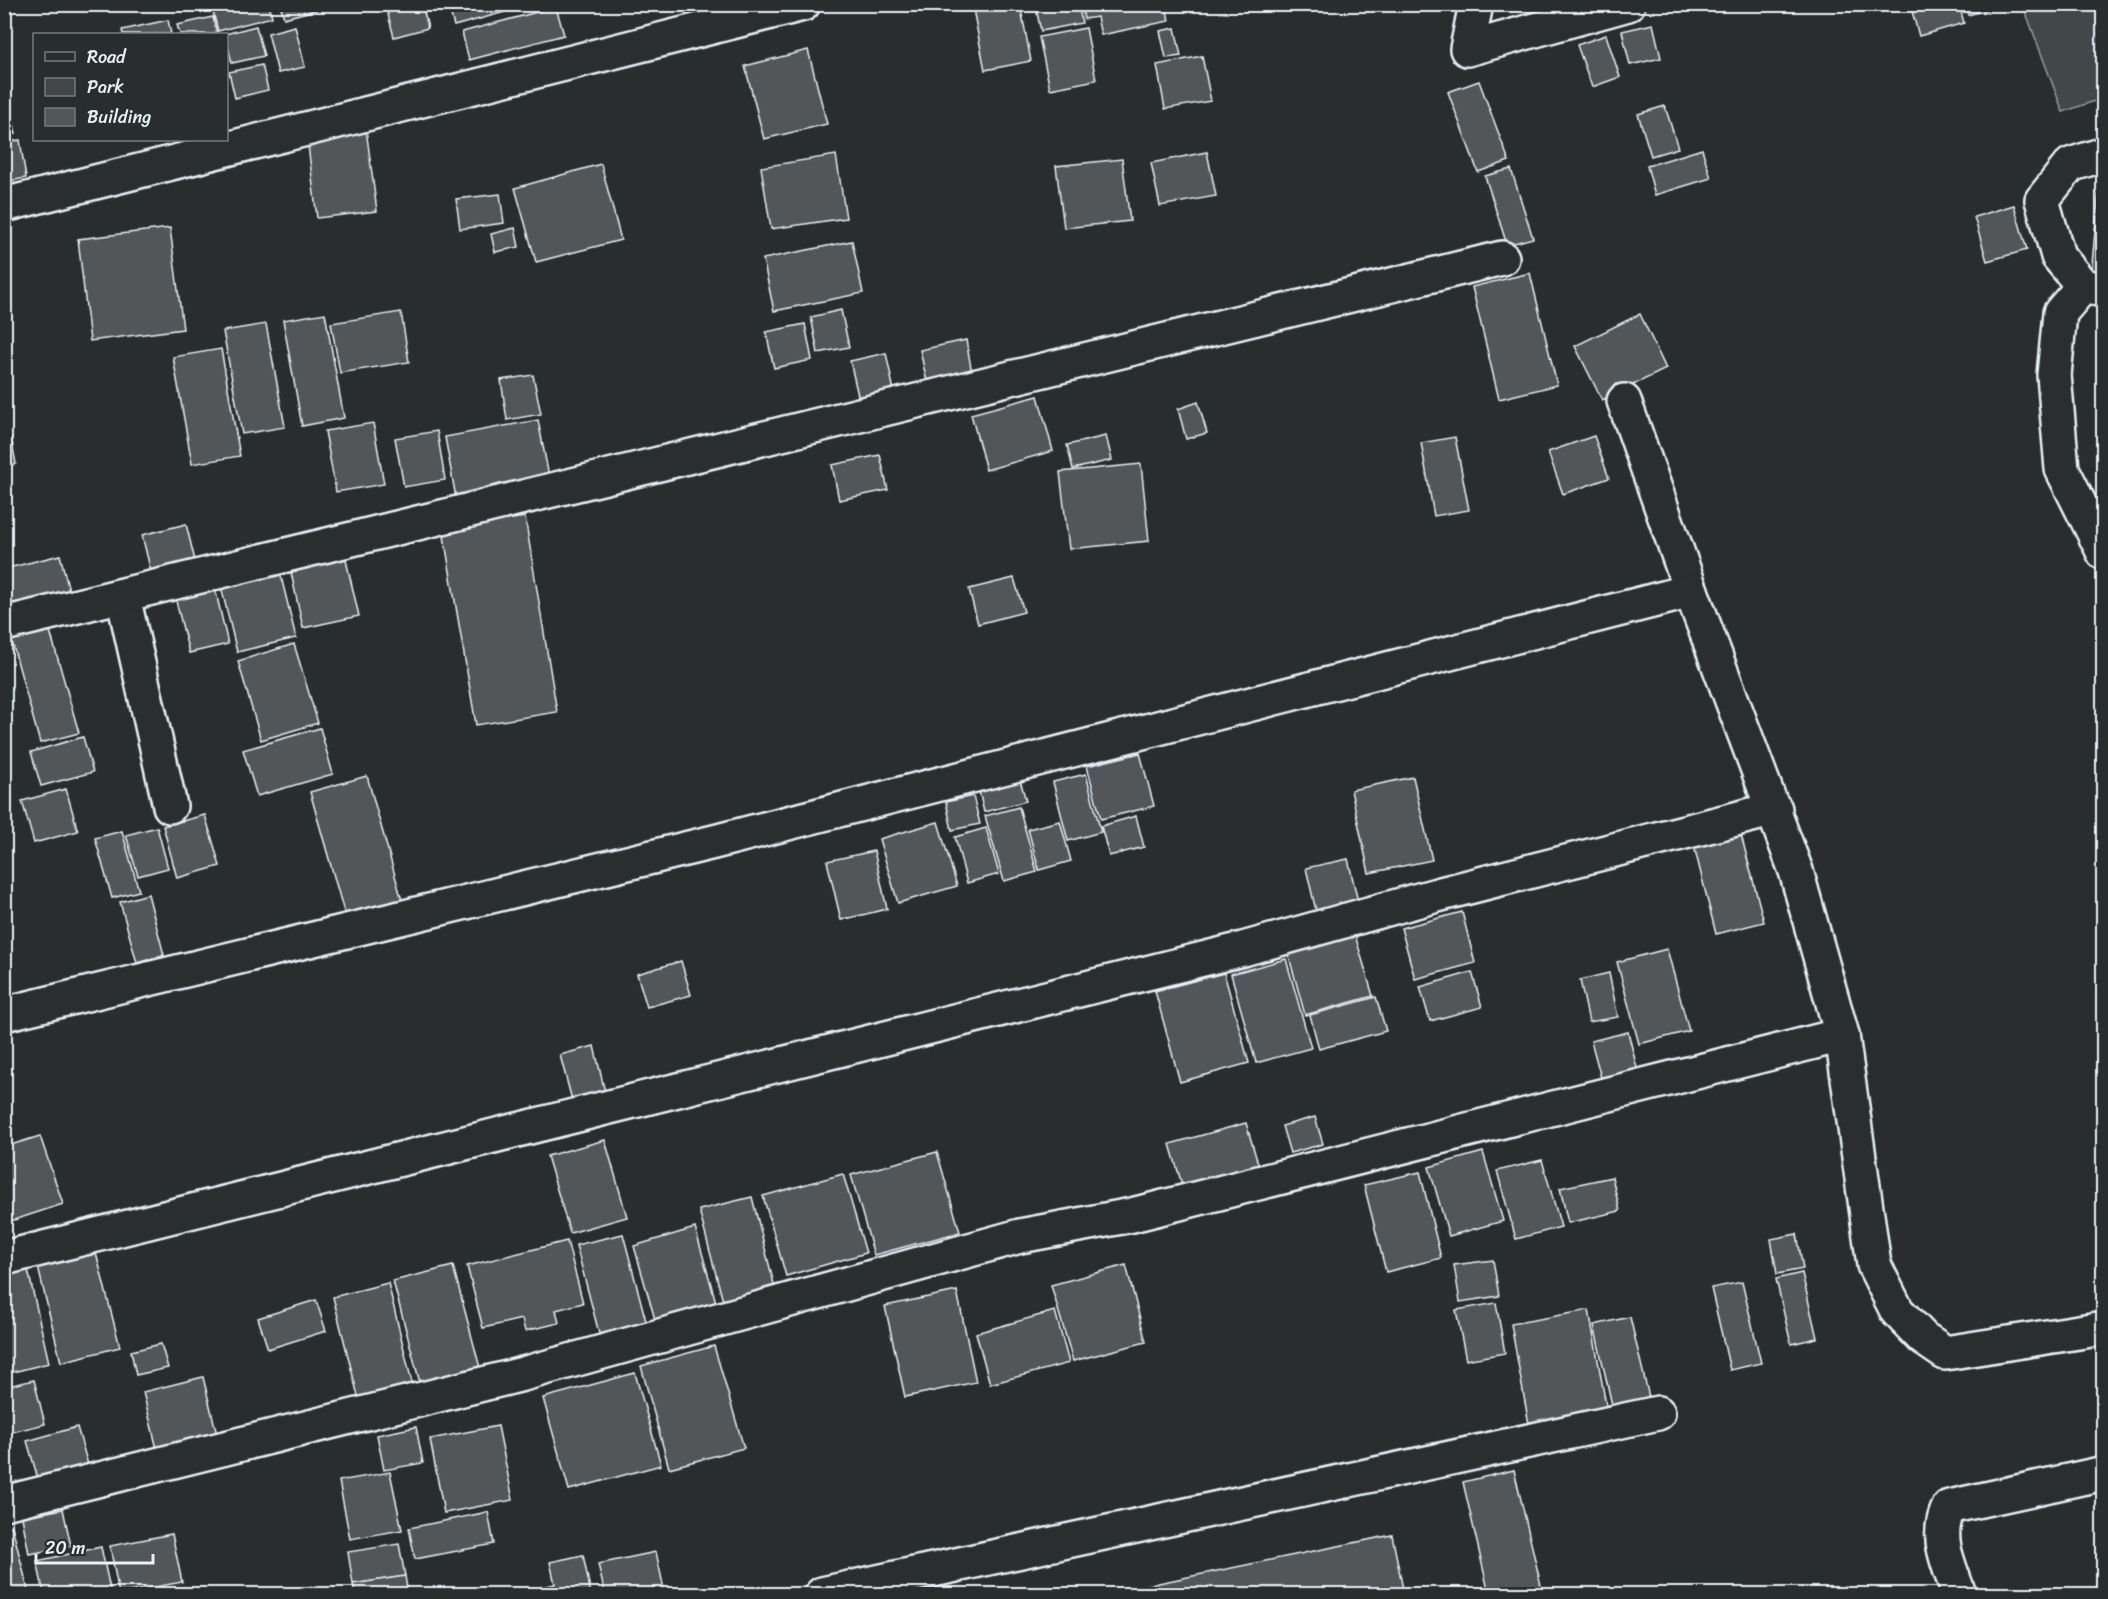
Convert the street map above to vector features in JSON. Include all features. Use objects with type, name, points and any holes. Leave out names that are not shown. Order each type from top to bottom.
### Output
[{"type":"street","points":[[4,205],[803,4]]},
{"type":"street","points":[[1476,4],[1467,49],[1628,4]]},
{"type":"street","points":[[2103,154],[2070,165],[2042,200],[2058,256],[2093,288],[2060,313],[2054,375],[2062,469],[2103,553]]},
{"type":"street","points":[[4,624],[1502,258]]},
{"type":"street","points":[[1624,401],[1691,591],[1796,871],[1842,1035],[1874,1265],[1897,1311],[1923,1338],[1946,1353],[2103,1328]]},
{"type":"street","points":[[4,1014],[714,842],[1691,591]]},
{"type":"street","points":[[123,596],[170,806]]},
{"type":"street","points":[[4,1258],[1243,950],[1437,895],[1774,809]]},
{"type":"street","points":[[4,1503],[524,1374],[1020,1236],[1132,1215],[1842,1035]]},
{"type":"street","points":[[822,1594],[1659,1413]]},
{"type":"street","points":[[1959,1594],[1942,1542],[1942,1522],[1948,1507],[2103,1473]]},
{"type":"green space","points":[[2023,5],[2103,5],[2103,98],[2063,112]]},
{"type":"building","points":[[211,4],[269,4],[272,17],[218,31]]},
{"type":"building","points":[[280,4],[339,4],[284,18]]},
{"type":"building","points":[[394,4],[422,4],[428,28],[394,37],[386,7]]},
{"type":"building","points":[[448,4],[503,4],[505,12],[454,26]]},
{"type":"building","points":[[972,4],[1020,4],[1031,61],[985,70]]},
{"type":"building","points":[[1035,4],[1078,4],[1082,23],[1041,31]]},
{"type":"building","points":[[1081,4],[1166,4],[1169,21],[1101,35],[1097,17],[1084,19]]},
{"type":"building","points":[[1910,4],[1959,4],[1964,23],[1919,36]]},
{"type":"building","points":[[1965,4],[1992,4],[1993,8],[1968,15]]},
{"type":"building","points":[[556,7],[564,35],[469,60],[462,32]]},
{"type":"building","points":[[213,17],[217,33],[180,33],[177,25]]},
{"type":"building","points":[[168,20],[171,33],[123,33],[122,30]]},
{"type":"building","points":[[1653,24],[1661,58],[1630,65],[1622,31]]},
{"type":"building","points":[[256,26],[264,56],[232,63],[228,33]]},
{"type":"building","points":[[295,26],[305,67],[278,73],[268,33]]},
{"type":"building","points":[[1086,28],[1096,80],[1050,89],[1039,37]]},
{"type":"building","points":[[1175,28],[1181,56],[1166,58],[1160,31]]},
{"type":"building","points":[[1606,35],[1620,77],[1592,87],[1577,45]]},
{"type":"building","points":[[808,50],[827,124],[764,139],[745,66]]},
{"type":"building","points":[[1202,56],[1211,101],[1165,109],[1157,65]]},
{"type":"building","points":[[262,65],[268,90],[235,98],[229,72]]},
{"type":"building","points":[[1479,81],[1509,161],[1478,172],[1448,92]]},
{"type":"building","points":[[4,98],[8,98],[16,134],[4,136]]},
{"type":"building","points":[[1665,106],[1678,148],[1651,156],[1638,114]]},
{"type":"building","points":[[366,129],[377,211],[317,218],[307,137]]},
{"type":"building","points":[[20,140],[26,178],[4,182],[4,143]]},
{"type":"building","points":[[1702,149],[1711,178],[1655,195],[1647,166]]},
{"type":"building","points":[[1207,152],[1216,196],[1160,206],[1151,163]]},
{"type":"building","points":[[836,155],[846,218],[771,229],[761,167]]},
{"type":"building","points":[[1122,159],[1130,221],[1064,228],[1056,166]]},
{"type":"building","points":[[601,164],[621,240],[536,262],[515,188]]},
{"type":"building","points":[[1511,169],[1533,238],[1507,245],[1485,176]]},
{"type":"building","points":[[2100,177],[2104,177],[2104,277],[2091,275]]},
{"type":"building","points":[[500,194],[504,223],[460,229],[456,199]]},
{"type":"building","points":[[2014,205],[2027,250],[1987,261],[1974,217]]},
{"type":"building","points":[[170,228],[183,329],[90,341],[78,239]]},
{"type":"building","points":[[515,228],[519,247],[495,252],[491,234]]},
{"type":"building","points":[[852,241],[863,293],[774,311],[763,259]]},
{"type":"building","points":[[1530,273],[1557,385],[1499,399],[1472,287]]},
{"type":"building","points":[[841,310],[849,347],[818,353],[811,317]]},
{"type":"building","points":[[401,312],[409,362],[340,373],[331,323]]},
{"type":"building","points":[[325,313],[344,418],[302,426],[283,320]]},
{"type":"building","points":[[1640,314],[1666,369],[1602,400],[1575,346]]},
{"type":"building","points":[[266,324],[285,427],[242,434],[223,331]]},
{"type":"building","points":[[805,324],[812,360],[774,368],[766,332]]},
{"type":"building","points":[[966,340],[972,373],[927,382],[920,350]]},
{"type":"building","points":[[221,349],[240,456],[192,464],[173,357]]},
{"type":"building","points":[[886,353],[895,396],[860,404],[850,361]]},
{"type":"building","points":[[533,375],[541,414],[507,420],[501,380]]},
{"type":"building","points":[[1038,396],[1053,451],[986,470],[971,414]]},
{"type":"building","points":[[1198,402],[1207,433],[1186,439],[1178,409]]},
{"type":"building","points":[[538,420],[550,482],[456,498],[445,437]]},
{"type":"building","points":[[373,423],[384,484],[336,492],[325,431]]},
{"type":"building","points":[[437,431],[445,480],[404,487],[395,438]]},
{"type":"building","points":[[1106,436],[1112,460],[1073,469],[1067,445]]},
{"type":"building","points":[[1594,436],[1609,478],[1563,494],[1548,452]]},
{"type":"building","points":[[11,437],[16,464],[4,467],[4,438]]},
{"type":"building","points":[[1455,437],[1469,510],[1434,516],[1421,443]]},
{"type":"building","points":[[880,455],[888,490],[839,500],[832,465]]},
{"type":"building","points":[[1141,464],[1149,541],[1069,549],[1060,472]]},
{"type":"building","points":[[525,517],[557,712],[476,725],[443,530]]},
{"type":"building","points":[[186,524],[197,569],[153,580],[142,535]]},
{"type":"building","points":[[4,536],[10,556],[4,557]]},
{"type":"building","points":[[60,555],[71,598],[4,615],[4,569]]},
{"type":"building","points":[[345,556],[359,616],[303,628],[290,568]]},
{"type":"building","points":[[279,568],[296,638],[237,652],[220,582]]},
{"type":"building","points":[[1014,578],[1024,612],[978,624],[969,589]]},
{"type":"building","points":[[214,584],[228,644],[189,653],[174,593]]},
{"type":"building","points":[[48,624],[79,733],[40,743],[10,635]]},
{"type":"building","points":[[294,644],[318,723],[261,740],[238,661]]},
{"type":"building","points":[[320,728],[333,774],[257,796],[243,750]]},
{"type":"building","points":[[83,737],[93,772],[41,786],[31,752]]},
{"type":"building","points":[[1140,753],[1154,806],[1101,819],[1087,766]]},
{"type":"building","points":[[1086,774],[1101,832],[1068,841],[1053,782]]},
{"type":"building","points":[[367,776],[403,904],[346,919],[310,792]]},
{"type":"building","points":[[1413,777],[1432,860],[1369,873],[1351,790]]},
{"type":"building","points":[[1020,780],[1026,801],[984,812],[979,791]]},
{"type":"building","points":[[66,789],[78,831],[34,843],[22,801]]},
{"type":"building","points":[[973,796],[980,824],[952,830],[946,802]]},
{"type":"building","points":[[1019,807],[1037,872],[1004,881],[985,816]]},
{"type":"building","points":[[205,815],[220,866],[177,878],[163,826]]},
{"type":"building","points":[[1136,816],[1144,847],[1109,856],[1101,826]]},
{"type":"building","points":[[1060,821],[1071,861],[1039,870],[1028,829]]},
{"type":"building","points":[[938,822],[957,886],[898,903],[879,839]]},
{"type":"building","points":[[157,827],[168,868],[138,876],[126,835]]},
{"type":"building","points":[[986,828],[999,874],[967,883],[955,837]]},
{"type":"building","points":[[122,831],[139,891],[112,898],[95,838]]},
{"type":"building","points":[[1740,831],[1764,922],[1716,934],[1693,842]]},
{"type":"building","points":[[874,851],[887,909],[841,920],[827,861]]},
{"type":"building","points":[[1348,859],[1359,906],[1317,915],[1306,868]]},
{"type":"building","points":[[148,894],[164,955],[137,963],[120,902]]},
{"type":"building","points":[[1462,912],[1475,963],[1415,979],[1401,928]]},
{"type":"building","points":[[1355,935],[1373,996],[1305,1015],[1288,953]]},
{"type":"building","points":[[1667,949],[1689,1031],[1639,1044],[1617,962]]},
{"type":"building","points":[[1286,959],[1311,1048],[1256,1063],[1231,974]]},
{"type":"building","points":[[681,961],[691,995],[647,1007],[637,974]]},
{"type":"building","points":[[1472,972],[1482,1007],[1430,1021],[1420,987]]},
{"type":"building","points":[[1224,973],[1249,1063],[1180,1082],[1155,991]]},
{"type":"building","points":[[1609,973],[1618,1017],[1589,1022],[1580,980]]},
{"type":"building","points":[[1376,997],[1386,1031],[1319,1049],[1310,1015]]},
{"type":"building","points":[[1628,1032],[1639,1076],[1603,1085],[1591,1041]]},
{"type":"building","points":[[594,1046],[605,1092],[572,1100],[560,1055]]},
{"type":"building","points":[[1315,1117],[1323,1144],[1290,1153],[1282,1126]]},
{"type":"building","points":[[1246,1123],[1261,1174],[1185,1195],[1170,1144]]},
{"type":"building","points":[[40,1136],[63,1204],[5,1223],[4,1147]]},
{"type":"building","points":[[605,1140],[627,1217],[570,1233],[547,1156]]},
{"type":"building","points":[[937,1152],[960,1232],[874,1255],[851,1175]]},
{"type":"building","points":[[1483,1152],[1503,1221],[1449,1236],[1429,1167]]},
{"type":"building","points":[[1542,1160],[1561,1227],[1516,1239],[1497,1171]]},
{"type":"building","points":[[1420,1172],[1441,1258],[1386,1272],[1364,1185]]},
{"type":"building","points":[[843,1174],[866,1253],[786,1276],[763,1196]]},
{"type":"building","points":[[1612,1177],[1620,1211],[1568,1223],[1560,1188]]},
{"type":"building","points":[[752,1197],[776,1292],[724,1305],[699,1210]]},
{"type":"building","points":[[695,1228],[717,1306],[656,1323],[634,1246]]},
{"type":"building","points":[[623,1234],[647,1325],[600,1337],[576,1245]]},
{"type":"building","points":[[1797,1234],[1803,1269],[1777,1274],[1771,1239]]},
{"type":"building","points":[[567,1241],[583,1303],[556,1310],[559,1323],[525,1331],[522,1319],[483,1328],[467,1266]]},
{"type":"building","points":[[96,1253],[120,1347],[61,1362],[38,1267]]},
{"type":"building","points":[[1493,1260],[1499,1296],[1460,1302],[1454,1265]]},
{"type":"building","points":[[1126,1265],[1146,1342],[1073,1361],[1051,1285]]},
{"type":"building","points":[[453,1266],[480,1368],[420,1383],[393,1281]]},
{"type":"building","points":[[28,1270],[49,1363],[9,1373],[4,1352],[4,1275]]},
{"type":"building","points":[[1802,1273],[1817,1338],[1791,1344],[1776,1279]]},
{"type":"building","points":[[1742,1282],[1761,1363],[1730,1370],[1711,1288]]},
{"type":"building","points":[[388,1283],[413,1387],[359,1400],[333,1297]]},
{"type":"building","points":[[957,1291],[976,1382],[905,1397],[885,1306]]},
{"type":"building","points":[[316,1300],[326,1331],[268,1349],[258,1318]]},
{"type":"building","points":[[1496,1303],[1505,1353],[1466,1360],[1456,1310]]},
{"type":"building","points":[[1589,1310],[1609,1422],[1531,1436],[1511,1324]]},
{"type":"building","points":[[1055,1311],[1069,1363],[990,1384],[976,1333]]},
{"type":"building","points":[[1630,1317],[1651,1406],[1614,1414],[1594,1325]]},
{"type":"building","points":[[161,1344],[168,1368],[136,1375],[131,1351]]},
{"type":"building","points":[[714,1346],[744,1448],[669,1468],[641,1366]]},
{"type":"building","points":[[635,1373],[661,1465],[569,1490],[543,1398]]},
{"type":"building","points":[[203,1377],[218,1439],[158,1453],[143,1392]]},
{"type":"building","points":[[34,1380],[45,1424],[4,1434],[4,1387]]},
{"type":"building","points":[[498,1426],[513,1500],[444,1513],[430,1439]]},
{"type":"building","points":[[77,1427],[89,1468],[39,1482],[27,1441]]},
{"type":"building","points":[[416,1427],[423,1463],[384,1470],[377,1435]]},
{"type":"building","points":[[1514,1470],[1543,1594],[1489,1594],[1463,1482]]},
{"type":"building","points":[[390,1472],[402,1530],[350,1539],[339,1481]]},
{"type":"building","points":[[63,1509],[71,1546],[29,1554],[22,1517]]},
{"type":"building","points":[[488,1512],[494,1544],[415,1559],[409,1528]]},
{"type":"building","points":[[12,1526],[29,1594],[4,1594],[4,1527]]},
{"type":"building","points":[[172,1534],[182,1582],[119,1594],[110,1546]]},
{"type":"building","points":[[1392,1535],[1404,1594],[1110,1593]]},
{"type":"building","points":[[399,1544],[405,1576],[353,1584],[348,1552]]},
{"type":"building","points":[[101,1547],[111,1594],[44,1594],[37,1561]]},
{"type":"building","points":[[656,1552],[665,1594],[605,1594],[598,1564]]},
{"type":"building","points":[[583,1555],[591,1594],[511,1594],[555,1584],[550,1562]]},
{"type":"building","points":[[405,1576],[408,1594],[355,1594],[353,1584]]}]
